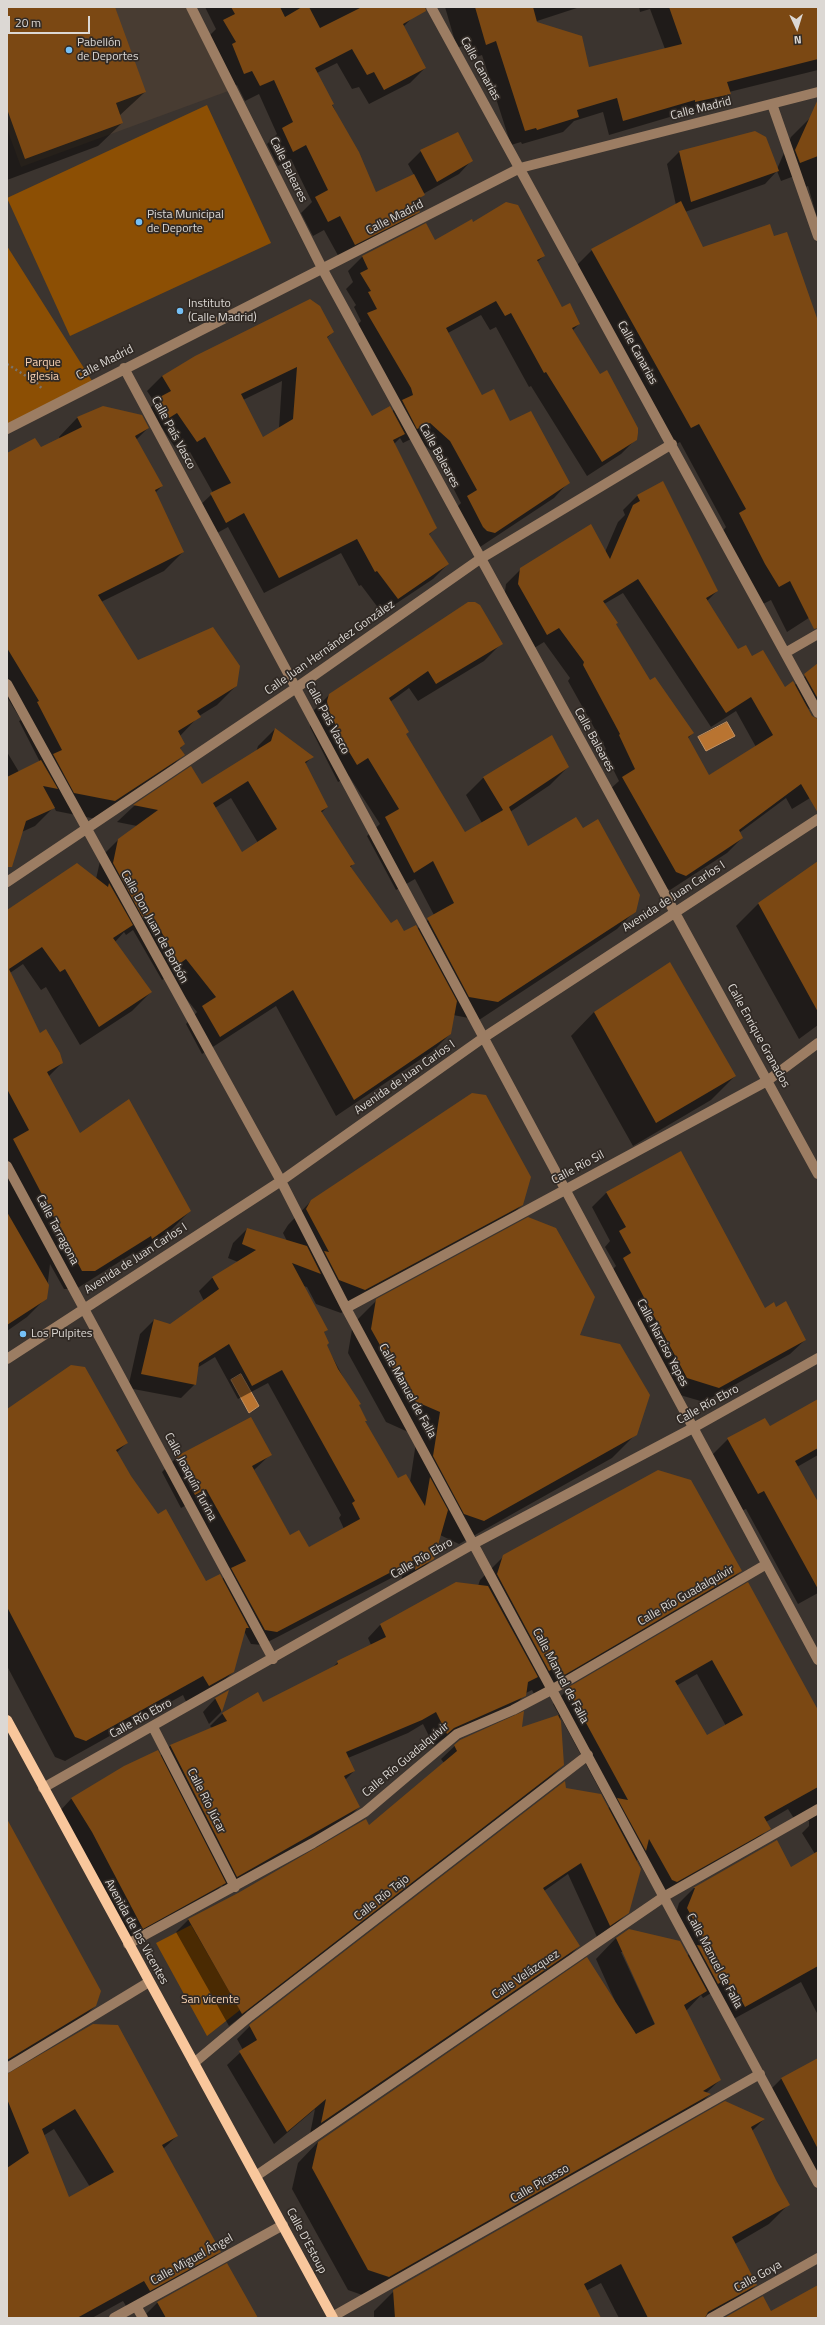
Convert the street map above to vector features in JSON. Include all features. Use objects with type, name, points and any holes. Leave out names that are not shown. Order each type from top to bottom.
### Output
[{"type":"main road","name":"Avenida de los Vicentes","points":[[7,1720],[256,2176]]},
{"type":"main road","name":"Calle D'Estoup","points":[[256,2176],[333,2317]]},
{"type":"street","name":"Calle Baleares","points":[[190,7],[323,270],[674,912]]},
{"type":"street","name":"Calle Canarias","points":[[431,7],[672,444],[818,713]]},
{"type":"street","name":"Calle Madrid","points":[[7,429],[124,368],[323,270],[520,168],[818,92]]},
{"type":"street","points":[[772,104],[818,236]]},
{"type":"street","name":"Calle País Vasco","points":[[124,368],[484,1038]]},
{"type":"street","name":"Calle Juan Hernández González","points":[[7,882],[296,688],[480,559],[672,444]]},
{"type":"street","points":[[785,653],[818,634]]},
{"type":"street","name":"Calle Don Juan de Borbón","points":[[7,684],[85,829],[281,1181]]},
{"type":"street","name":"Avenida de Juan Carlos I","points":[[7,1359],[281,1181],[484,1038],[818,819]]},
{"type":"street","name":"Calle Enrique Granados","points":[[674,912],[818,1174]]},
{"type":"street","name":"Calle Narciso Yepes","points":[[484,1038],[765,1565],[818,1660]]},
{"type":"street","name":"Calle Río Sil","points":[[346,1308],[768,1081],[818,1043]]},
{"type":"street","name":"Calle Tarragona","points":[[7,1166],[84,1308]]},
{"type":"street","name":"Calle Manuel de Falla","points":[[281,1181],[346,1308],[665,1896],[818,2183]]},
{"type":"street","name":"Calle Joaquín Turina","points":[[84,1308],[273,1659]]},
{"type":"street","name":"Calle Río Ebro","points":[[43,1788],[475,1544],[693,1428],[818,1358]]},
{"type":"street","name":"Calle Río Guadalquivir","points":[[128,1944],[235,1887],[365,1812],[457,1734],[513,1710],[553,1689],[765,1565]]},
{"type":"street","name":"Calle Río Júcar","points":[[153,1727],[235,1887]]},
{"type":"street","name":"Calle Río Tajo","points":[[194,2062],[256,2011],[588,1755]]},
{"type":"street","name":"Calle Velázquez","points":[[256,2176],[665,1896],[818,1809]]},
{"type":"street","points":[[7,2068],[149,1982]]},
{"type":"street","name":"Calle Picasso","points":[[333,2317],[760,2074]]},
{"type":"street","name":"Calle Miguel Ángel","points":[[114,2318],[282,2225]]},
{"type":"street","name":"Calle Goya","points":[[710,2318],[818,2258]]},
{"type":"street","points":[[136,2306],[143,2318]]},
{"type":"path","points":[[7,364],[37,383],[55,404]]},
{"type":"shaded area","name":"Pabellón de Deportes","points":[[7,7],[189,7],[231,90],[21,167],[7,129]]},
{"type":"shaded area","points":[[727,722],[735,736],[706,751],[698,737]]},
{"type":"shaded area","points":[[241,1374],[259,1406],[249,1413],[231,1380]]},
{"type":"green space","name":"Pista Municipal de Deporte","points":[[207,105],[271,243],[70,336],[7,198]]},
{"type":"green space","name":"Parque Iglesia","points":[[7,246],[94,384],[7,429]]},
{"type":"green space","name":"San vicente","points":[[191,1925],[240,2010],[207,2036],[156,1943]]},
{"type":"building","name":"Pabellón de Deportes","points":[[7,7],[115,7],[146,92],[116,103],[123,123],[25,159],[7,109]]},
{"type":"building","points":[[231,7],[280,7],[285,17],[302,7],[309,7],[320,28],[362,7],[425,7],[426,11],[403,24],[426,68],[384,90],[374,72],[367,75],[352,49],[315,68],[334,104],[332,105],[359,152],[376,192],[414,174],[425,195],[414,201],[420,212],[355,245],[340,216],[328,222],[315,197],[328,190],[306,145],[293,152],[282,128],[293,122],[274,80],[260,86],[252,71],[244,74],[232,44],[236,42],[223,20],[235,14]]},
{"type":"building","points":[[475,7],[533,7],[537,22],[582,36],[589,67],[682,44],[669,7],[818,7],[818,59],[727,82],[731,94],[695,102],[695,100],[623,121],[617,98],[577,110],[579,117],[537,130],[536,128],[525,131],[496,41],[486,45]]},
{"type":"building","points":[[818,99],[818,156],[800,163],[795,150]]},
{"type":"building","points":[[755,131],[766,137],[779,171],[691,202],[679,151]]},
{"type":"building","points":[[458,132],[473,161],[437,182],[420,150]]},
{"type":"building","points":[[681,201],[703,247],[770,224],[774,236],[787,232],[818,321],[818,628],[814,629],[790,581],[779,587],[765,564],[739,513],[746,509],[699,424],[691,428],[591,249]]},
{"type":"building","points":[[506,202],[518,205],[545,256],[537,260],[562,307],[570,303],[580,324],[572,328],[600,374],[607,370],[638,428],[638,433],[637,440],[602,462],[546,372],[544,373],[511,313],[505,316],[496,301],[446,328],[482,395],[494,389],[510,421],[531,411],[570,483],[495,533],[487,531],[483,527],[467,496],[477,490],[450,441],[430,423],[417,429],[402,400],[413,395],[411,388],[367,313],[377,309],[368,292],[371,291],[360,273],[368,269],[362,256],[426,223],[435,240],[472,219],[473,222]]},
{"type":"building","points":[[310,299],[320,306],[334,332],[327,337],[372,416],[390,406],[405,434],[393,440],[437,528],[429,534],[449,564],[398,599],[377,571],[375,572],[357,539],[279,578],[244,513],[226,523],[210,493],[231,483],[205,437],[197,442],[177,413],[169,418],[158,398],[171,391],[162,376],[195,356]],"holes":[[[297,367],[293,419],[263,437],[241,394]]]},
{"type":"building","points":[[103,406],[142,415],[149,428],[135,436],[163,486],[155,490],[184,552],[98,595],[138,660],[213,627],[240,666],[237,686],[197,711],[201,717],[178,731],[185,744],[180,748],[185,755],[115,801],[74,793],[53,754],[62,750],[37,702],[39,701],[7,648],[7,453],[35,438],[41,447],[82,427],[77,417]]},
{"type":"building","points":[[663,481],[718,591],[706,598],[738,649],[746,645],[752,656],[763,650],[785,687],[793,681],[812,716],[818,719],[818,813],[801,784],[739,830],[743,838],[686,876],[676,872],[622,777],[635,769],[619,735],[620,734],[583,665],[584,662],[559,628],[547,635],[518,584],[520,568],[591,524],[610,559],[633,505],[640,501],[637,495]],"holes":[[[638,579],[726,713],[751,697],[773,735],[709,775],[688,737],[694,733],[655,677],[650,680],[616,624],[618,623],[603,601]]]},
{"type":"building","points":[[468,602],[475,602],[480,605],[503,644],[436,684],[428,671],[389,698],[409,732],[406,734],[465,832],[503,810],[483,777],[552,735],[569,767],[509,807],[528,846],[576,817],[583,828],[598,819],[640,895],[636,912],[498,1002],[469,997],[427,918],[454,903],[433,861],[414,873],[385,817],[399,809],[368,758],[357,765],[342,740],[328,708],[327,701],[329,694]]},
{"type":"building","points":[[818,663],[818,699],[804,674]]},
{"type":"building","points":[[275,728],[314,757],[305,762],[328,807],[321,811],[355,864],[350,866],[391,923],[397,919],[404,931],[416,925],[457,1001],[451,1034],[354,1100],[293,990],[220,1037],[202,1006],[216,997],[186,959],[179,964],[151,913],[143,918],[113,863],[118,839],[158,810],[133,805],[191,766],[202,784],[271,741]],"holes":[[[248,781],[277,829],[242,852],[213,803]]]},
{"type":"building","points":[[41,760],[58,789],[43,786],[55,808],[26,821],[12,867],[7,867],[7,777]]},
{"type":"building","points":[[818,861],[818,1012],[758,903]]},
{"type":"building","points":[[77,863],[108,887],[109,883],[133,925],[113,938],[152,992],[99,1027],[65,969],[60,972],[42,947],[9,969],[40,1033],[46,1029],[60,1053],[63,1063],[47,1072],[80,1133],[129,1099],[191,1211],[152,1239],[151,1236],[95,1271],[82,1271],[13,1139],[29,1130],[7,1089],[7,910]]},
{"type":"building","points":[[670,962],[736,1076],[656,1123],[594,1012]]},
{"type":"building","points":[[472,1093],[486,1095],[531,1177],[523,1205],[365,1290],[339,1280],[324,1251],[329,1252],[306,1209],[311,1200]]},
{"type":"building","points":[[681,1151],[765,1308],[774,1302],[776,1307],[786,1301],[806,1340],[719,1388],[687,1378],[623,1258],[631,1253],[619,1231],[626,1227],[606,1192]]},
{"type":"building","points":[[7,1212],[49,1285],[47,1299],[7,1325]]},
{"type":"building","points":[[528,1217],[556,1228],[595,1297],[580,1335],[620,1344],[650,1395],[637,1435],[484,1521],[464,1514],[433,1456],[440,1412],[410,1399],[371,1329],[376,1299]]},
{"type":"building","points":[[247,1228],[307,1246],[321,1274],[292,1263],[328,1330],[324,1332],[329,1343],[327,1345],[338,1369],[361,1404],[359,1405],[367,1421],[365,1421],[398,1478],[406,1474],[425,1506],[430,1477],[448,1510],[434,1559],[415,1570],[416,1559],[277,1632],[265,1630],[231,1568],[246,1561],[206,1489],[195,1495],[175,1457],[251,1417],[272,1455],[252,1466],[290,1535],[299,1530],[309,1547],[360,1519],[352,1503],[355,1501],[282,1370],[252,1386],[229,1344],[199,1363],[196,1385],[141,1374],[154,1319],[170,1324],[219,1289],[212,1277],[256,1250],[242,1244]]},
{"type":"building","points":[[71,1365],[85,1367],[128,1443],[116,1450],[131,1476],[158,1514],[166,1509],[206,1581],[220,1574],[249,1628],[246,1628],[234,1672],[209,1686],[203,1676],[86,1741],[75,1737],[7,1607],[7,1409]]},
{"type":"building","points":[[818,1399],[818,1448],[795,1461],[818,1502],[818,1589],[764,1491],[758,1494],[727,1438],[765,1418],[770,1426]]},
{"type":"building","points":[[658,1470],[691,1480],[742,1571],[561,1677],[556,1667],[549,1671],[497,1574],[503,1555]]},
{"type":"building","points":[[456,1582],[488,1586],[538,1677],[528,1682],[526,1696],[454,1728],[447,1734],[436,1712],[422,1720],[346,1752],[355,1771],[344,1776],[360,1807],[237,1877],[170,1745],[227,1721],[222,1713],[258,1692],[263,1702],[338,1664],[337,1661],[386,1637],[380,1624]]},
{"type":"building","points":[[748,1582],[818,1710],[818,1787],[764,1817],[771,1829],[677,1882],[672,1880],[649,1839],[646,1851],[617,1798],[628,1800],[567,1688]],"holes":[[[712,1660],[743,1715],[707,1735],[675,1681]]]},
{"type":"building","points":[[229,1690],[222,1712],[215,1698]]},
{"type":"building","points":[[524,1711],[522,1727],[558,1715],[561,1721],[564,1765],[242,2014],[188,1919],[238,1893],[366,1819],[369,1825],[457,1751],[454,1745],[460,1740]]},
{"type":"building","points":[[158,1750],[226,1883],[143,1929],[92,1832],[71,1798],[124,1766]]},
{"type":"building","points":[[565,1781],[566,1788],[601,1794],[641,1869],[629,1913],[610,1926],[581,1863],[543,1888],[580,1946],[321,2123],[326,2099],[287,2132],[239,2051],[257,2040],[249,2025]]},
{"type":"building","points":[[7,1819],[101,1991],[96,2006],[7,2060]]},
{"type":"building","points":[[777,1840],[791,1867],[818,1851],[818,1966],[745,2007],[734,1986],[730,1988],[726,1979],[718,1984],[697,1945],[708,1947],[687,1908],[695,1888],[693,1888]]},
{"type":"building","points":[[629,1929],[680,1941],[707,1991],[684,2005],[721,2080],[703,2091],[711,2094],[389,2277],[368,2270],[312,2168],[318,2142],[587,1957],[636,2034],[655,2024],[616,1938]]},
{"type":"building","points":[[93,2024],[118,2025],[178,2136],[162,2145],[221,2252],[150,2291],[144,2281],[77,2318],[7,2318],[7,2168],[29,2153],[7,2099],[7,2074]],"holes":[[[75,2109],[114,2172],[69,2197],[42,2129]]]},
{"type":"building","points":[[818,2058],[818,2149],[781,2078]]},
{"type":"building","points":[[725,2101],[765,2119],[751,2127],[776,2180],[790,2205],[732,2237],[757,2285],[708,2312],[705,2318],[648,2318],[621,2264],[584,2284],[601,2318],[395,2318],[393,2290]]},
{"type":"building","points":[[227,2263],[258,2318],[166,2318],[157,2302]]},
{"type":"building","points":[[818,2285],[818,2318],[724,2318],[763,2296],[771,2311]]},
{"type":"place","name":"Pabellón de Deportes","points":[[69,50]]},
{"type":"place","name":"Pista Municipal de Deporte","points":[[139,222]]},
{"type":"place","name":"Instituto (Calle Madrid)","points":[[180,311]]},
{"type":"place","name":"Los Pulpites","points":[[23,1334]]}]
